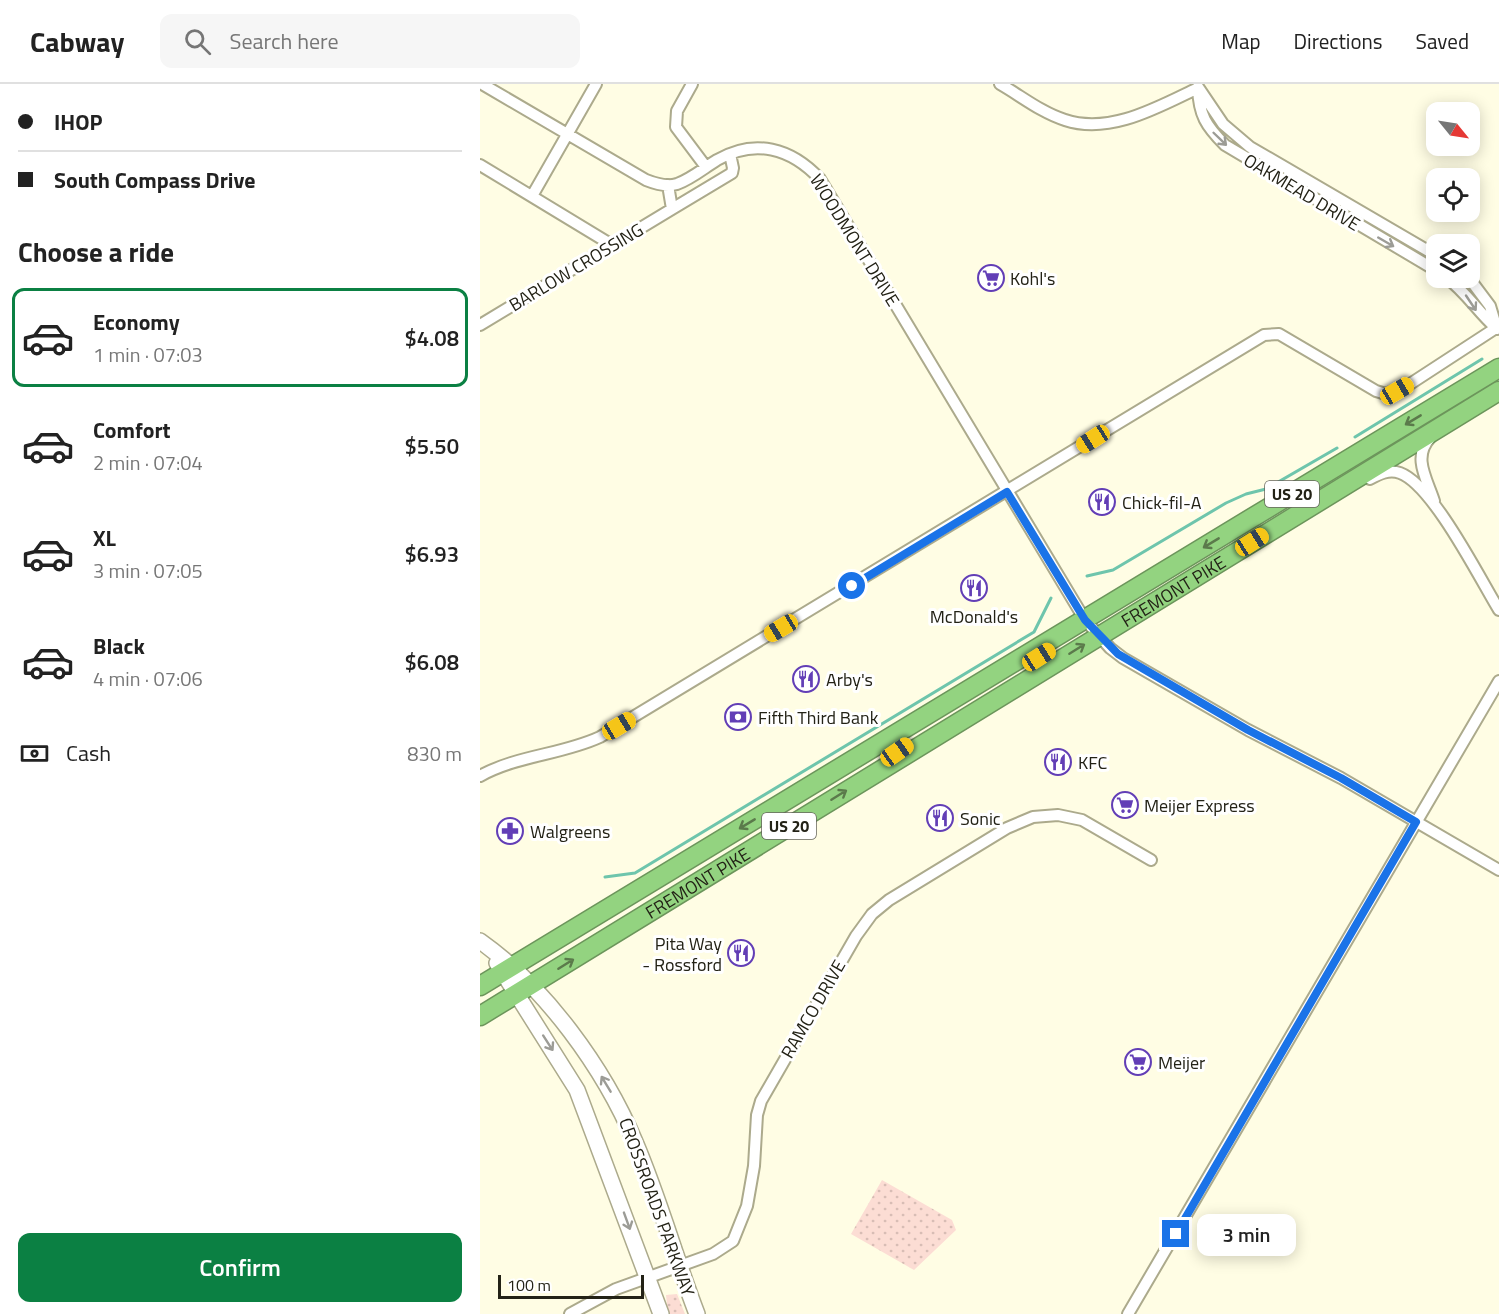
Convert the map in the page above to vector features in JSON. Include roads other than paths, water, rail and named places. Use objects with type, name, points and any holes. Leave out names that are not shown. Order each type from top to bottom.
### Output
[{"type":"highway","name":"FREMONT PIKE","points":[[480,1016],[873,775],[1091,628],[1499,368]]},
{"type":"highway","points":[[1432,431],[1448,413],[1499,380]]},
{"type":"highway","name":"FREMONT PIKE","points":[[480,986],[1091,628],[1329,494],[1499,391]]},
{"type":"street","points":[[482,84],[646,180],[668,185],[672,209]]},
{"type":"street","points":[[532,196],[596,84]]},
{"type":"street","points":[[692,84],[677,111],[676,127],[706,167]]},
{"type":"street","points":[[1000,84],[1050,114],[1078,124],[1093,125],[1140,113],[1197,86]]},
{"type":"street","name":"OAKMEAD DRIVE","points":[[1197,86],[1223,124],[1250,147],[1426,250]]},
{"type":"street","name":"OAKMEAD DRIVE","points":[[1197,86],[1198,108],[1215,135],[1225,145],[1426,264]]},
{"type":"street","name":"WOODMONT DRIVE","points":[[668,185],[677,184],[730,154],[748,148],[768,147],[792,156],[820,179],[1091,628],[1118,654],[1175,689],[1499,870]]},
{"type":"street","name":"BARLOW CROSSING","points":[[480,325],[732,173],[730,154]]},
{"type":"street","points":[[480,165],[612,245]]},
{"type":"street","points":[[1459,288],[1478,312],[1498,329]]},
{"type":"street","points":[[1476,288],[1490,306],[1498,329]]},
{"type":"street","points":[[480,776],[508,762],[582,745],[600,737],[1264,335],[1279,334],[1376,391],[1386,394],[1410,384],[1498,329]]},
{"type":"street","points":[[1432,431],[1424,444],[1420,459],[1436,507]]},
{"type":"street","points":[[1329,494],[1350,492],[1377,475],[1393,472],[1412,480],[1436,507],[1499,610]]},
{"type":"street","points":[[1128,1314],[1499,681]]},
{"type":"street","name":"RAMCO DRIVE","points":[[570,1314],[610,1292],[724,1249],[738,1232],[747,1206],[754,1166],[757,1115],[761,1101],[856,936],[879,907],[1007,828],[1033,817],[1058,815],[1082,820],[1151,860]]},
{"type":"street","points":[[485,945],[523,990]]},
{"type":"street","name":"CROSSROADS PARKWAY","points":[[523,990],[581,1046],[620,1110],[644,1164],[697,1314]]},
{"type":"street","name":"CROSSROADS PARKWAY","points":[[523,990],[577,1090],[661,1314]]},
{"type":"waterway","points":[[1355,437],[1482,359]]},
{"type":"waterway","points":[[1087,576],[1113,570],[1226,503],[1246,494],[1266,489],[1337,448]]},
{"type":"waterway","points":[[605,877],[635,873],[1034,632],[1051,598]]},
{"type":"place","name":"Kohl's","points":[[991,278]]},
{"type":"place","name":"Chick-fil-A","points":[[1102,502]]},
{"type":"place","name":"McDonald's","points":[[974,588]]},
{"type":"place","name":"Arby's","points":[[806,679]]},
{"type":"place","name":"Fifth Third Bank","points":[[738,717]]},
{"type":"place","name":"KFC","points":[[1058,762]]},
{"type":"place","name":"Meijer Express","points":[[1125,805]]},
{"type":"place","name":"Sonic","points":[[940,818]]},
{"type":"place","name":"Walgreens","points":[[510,831]]},
{"type":"place","name":"Pita Way - Rossford","points":[[741,953]]},
{"type":"place","name":"Meijer","points":[[1138,1062]]}]
